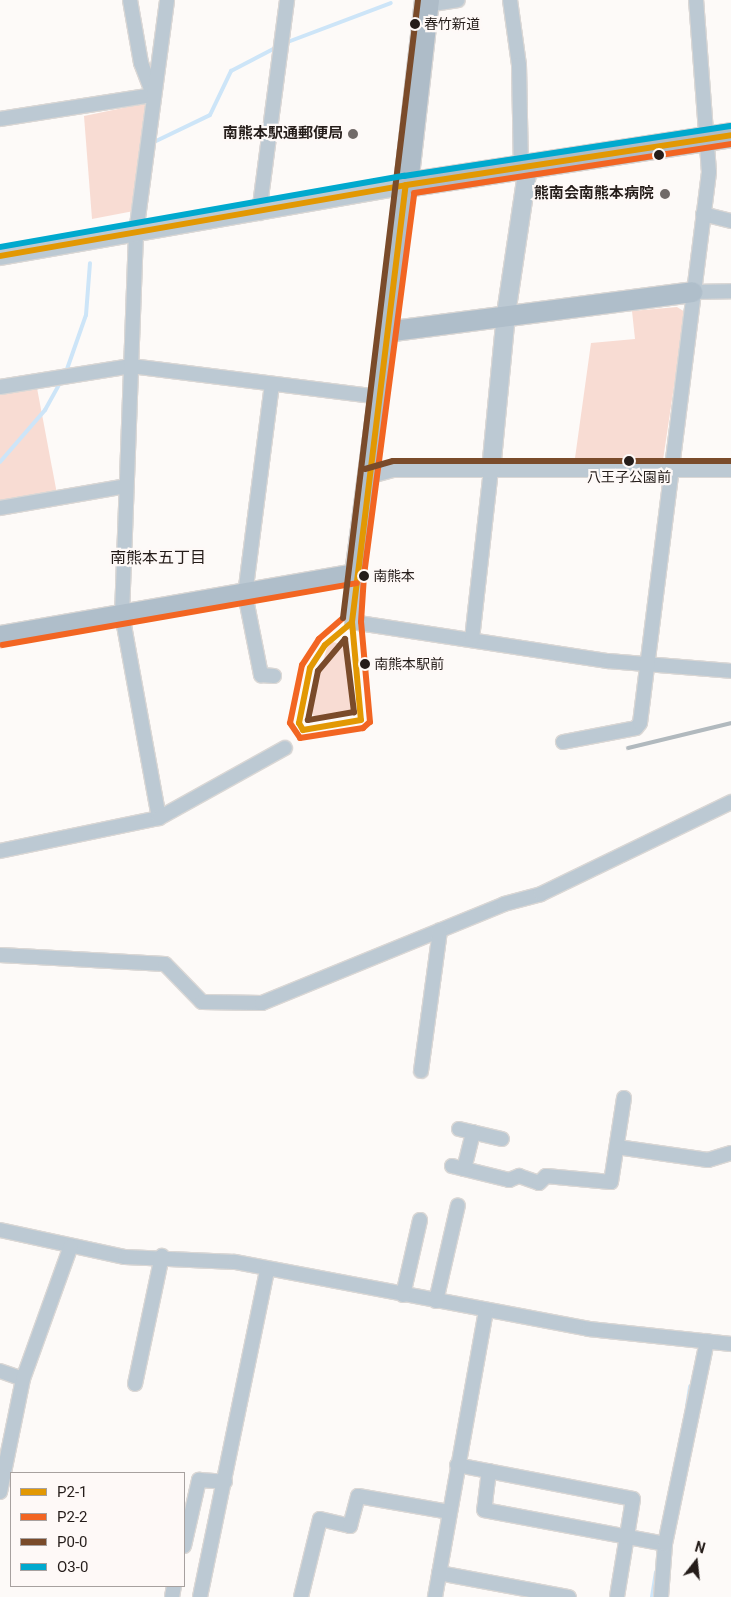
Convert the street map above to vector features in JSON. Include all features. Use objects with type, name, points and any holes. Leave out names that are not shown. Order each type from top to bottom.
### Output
[{"type":"highway","points":[[427,2],[406,186],[720,137]]},
{"type":"main road","points":[[0,636],[355,574],[406,186]]},
{"type":"main road","points":[[386,332],[506,314],[692,292]]},
{"type":"street","points":[[130,0],[141,63],[153,95]]},
{"type":"street","points":[[159,818],[122,614],[136,234],[167,0]]},
{"type":"street","points":[[259,213],[287,0]]},
{"type":"street","points":[[427,2],[458,0]]},
{"type":"street","points":[[472,639],[492,470],[506,314],[524,167],[519,65],[510,0]]},
{"type":"street","points":[[563,742],[636,728],[648,666],[673,470],[692,292],[703,214],[720,137],[696,0]]},
{"type":"street","points":[[0,119],[153,95]]},
{"type":"street","points":[[0,256],[259,213],[406,186]]},
{"type":"street","points":[[703,214],[731,221]]},
{"type":"street","points":[[692,292],[731,291]]},
{"type":"street","points":[[0,387],[130,366],[378,397]]},
{"type":"street","points":[[272,384],[244,594],[261,675],[274,676]]},
{"type":"street","points":[[367,477],[393,470],[731,470]]},
{"type":"street","points":[[0,508],[126,486]]},
{"type":"street","points":[[355,574],[352,622],[648,666],[731,671]]},
{"type":"street","points":[[0,851],[159,818],[285,748]]},
{"type":"street","points":[[0,955],[165,964],[202,1002],[262,1003],[504,904],[541,894],[731,802]]},
{"type":"street","points":[[421,1071],[440,930]]},
{"type":"street","points":[[502,1139],[466,1131],[458,1167],[539,1183],[546,1176],[611,1182],[624,1098]]},
{"type":"street","points":[[617,1147],[708,1160],[731,1153]]},
{"type":"street","points":[[436,1301],[458,1205]]},
{"type":"street","points":[[403,1295],[420,1220]]},
{"type":"street","points":[[0,1230],[125,1257],[162,1256],[235,1262],[267,1271],[436,1301],[486,1312],[589,1329],[731,1344]]},
{"type":"street","points":[[0,1492],[23,1379],[71,1246]]},
{"type":"street","points":[[135,1384],[162,1256]]},
{"type":"street","points":[[200,1597],[267,1271]]},
{"type":"street","points":[[435,1597],[457,1465],[486,1312]]},
{"type":"street","points":[[661,1597],[665,1544],[708,1341]]},
{"type":"street","points":[[0,1371],[23,1379]]},
{"type":"street","points":[[457,1465],[633,1499],[617,1597]]},
{"type":"street","points":[[489,1471],[484,1510],[665,1544]]},
{"type":"street","points":[[185,1542],[200,1480],[225,1482]]},
{"type":"street","points":[[301,1597],[320,1519],[350,1526],[358,1496],[449,1512]]},
{"type":"street","points":[[439,1573],[569,1597]]},
{"type":"shaded area","points":[[147,103],[139,210],[92,219],[84,116]]},
{"type":"shaded area","points":[[677,307],[685,312],[663,460],[575,458],[591,343],[635,339],[632,311]]},
{"type":"shaded area","points":[[37,388],[57,494],[0,504],[0,394]]},
{"type":"shaded area","points":[[329,641],[345,645],[356,708],[352,714],[315,720],[310,706]]},
{"type":"waterway","points":[[285,43],[391,3]]},
{"type":"waterway","points":[[154,142],[210,115],[231,71],[277,47]]},
{"type":"waterway","points":[[66,372],[86,315],[90,263]]},
{"type":"waterway","points":[[0,462],[45,410],[61,381]]},
{"type":"waterway","points":[[687,1406],[690,1386]]},
{"type":"waterway","points":[[652,1597],[656,1572]]},
{"type":"railway","points":[[628,748],[731,723]]},
{"type":"transit line","name":"P0-0","points":[[343,618],[418,0]]},
{"type":"transit line","name":"O3-0","points":[[0,247],[404,176],[730,126]]},
{"type":"transit line","name":"P2-1","points":[[0,256],[406,185],[731,135]]},
{"type":"transit line","name":"P2-2","points":[[343,618],[319,639],[302,665],[290,723],[300,738],[363,728],[370,722],[361,622],[364,575],[414,193],[731,144]]},
{"type":"transit line","name":"P2-1","points":[[352,622],[406,185]]},
{"type":"transit line","name":"P0-0","points":[[365,469],[393,461],[731,461]]},
{"type":"transit line","name":"P2-2","points":[[2,645],[357,583]]},
{"type":"transit line","name":"P2-1","points":[[352,622],[361,720],[303,730],[299,723],[310,668],[325,645],[352,622]]},
{"type":"transit line","name":"P0-0","points":[[345,639],[354,712],[308,720],[318,671],[345,639]]},
{"type":"place","name":"春竹新道","points":[[415,24]]},
{"type":"place","name":"南熊本駅通郵便局","points":[[353,134]]},
{"type":"place","name":"熊南会南熊本病院","points":[[665,194]]},
{"type":"place","name":"八王子公園前","points":[[629,461]]},
{"type":"place","name":"南熊本","points":[[364,576]]},
{"type":"place","name":"南熊本駅前","points":[[365,664]]},
{"type":"district","name":"南熊本五丁目","points":[[158,558]]}]
